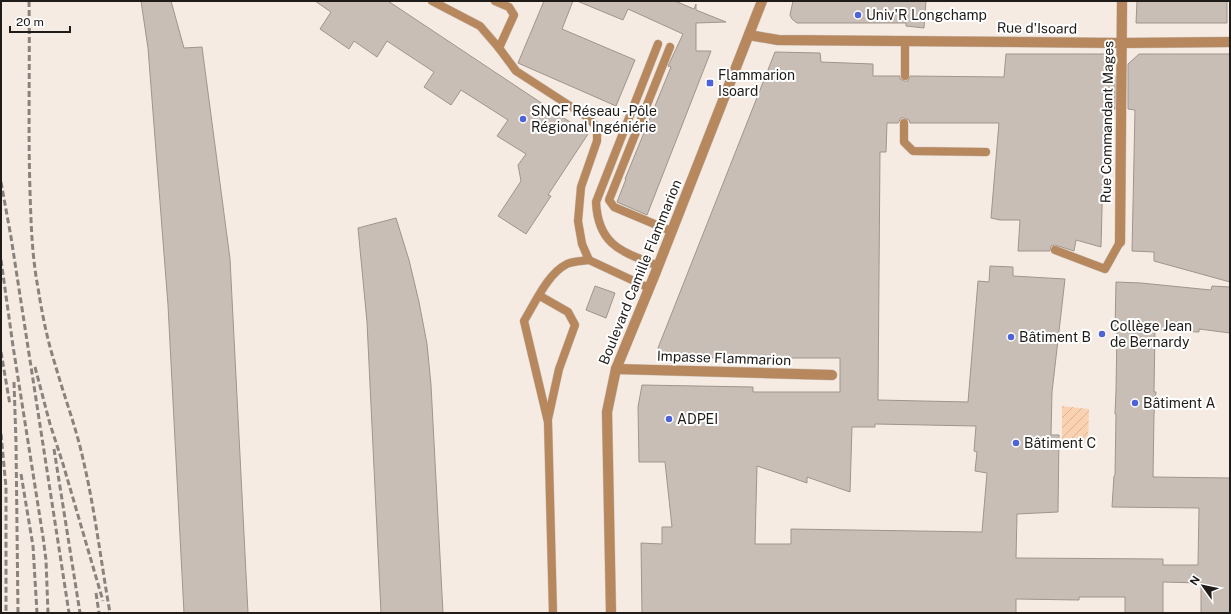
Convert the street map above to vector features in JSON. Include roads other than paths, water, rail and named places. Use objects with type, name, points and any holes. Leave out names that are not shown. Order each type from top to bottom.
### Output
[{"type":"street","name":"Rue Commandant Mages","points":[[1120,242],[1122,1]]},
{"type":"street","name":"Boulevard Camille Flammarion","points":[[611,613],[607,412],[616,369],[749,35],[759,2]]},
{"type":"street","name":"Rue d'Isoard","points":[[749,35],[778,40],[1121,43],[1230,42]]},
{"type":"street","name":"Impasse Flammarion","points":[[616,369],[832,375]]},
{"type":"lane","points":[[432,1],[480,26],[516,71],[587,117],[596,127],[597,141],[581,187],[578,221],[582,244],[589,260]]},
{"type":"lane","points":[[495,1],[509,7],[514,15],[499,48]]},
{"type":"lane","points":[[905,41],[905,76]]},
{"type":"lane","points":[[658,44],[596,202],[601,230],[612,244],[629,254],[658,266]]},
{"type":"lane","points":[[670,47],[609,200],[614,207],[671,231]]},
{"type":"lane","points":[[904,123],[904,142],[913,151],[986,152]]},
{"type":"lane","points":[[1055,250],[1105,268],[1120,242]]},
{"type":"lane","points":[[553,613],[548,422],[524,320],[556,271],[568,263],[589,260],[649,288]]},
{"type":"lane","points":[[540,296],[568,312],[575,325],[559,368],[548,422]]},
{"type":"railway","points":[[29,1],[29,167],[34,264],[47,336],[77,435],[87,478],[110,613]]},
{"type":"railway","points":[[1,182],[11,237],[69,613]]},
{"type":"railway","points":[[1,260],[43,537],[46,560],[48,613]]},
{"type":"railway","points":[[1,352],[10,405]]},
{"type":"railway","points":[[35,367],[50,424],[103,601]]},
{"type":"railway","points":[[14,382],[18,613]]},
{"type":"railway","points":[[1,434],[6,487],[6,613]]},
{"type":"railway","points":[[54,449],[80,613]]},
{"type":"railway","points":[[21,474],[33,546],[37,613]]},
{"type":"railway","points":[[96,593],[99,613]]},
{"type":"place","name":"Univ'R Longchamp","points":[[858,15]]},
{"type":"place","name":"Flammarion Isoard","points":[[710,83]]},
{"type":"place","name":"SNCF Réseau - Pôle Régional Ingéniérie","points":[[523,119]]},
{"type":"place","name":"Collège Jean de Bernardy","points":[[1102,334]]},
{"type":"place","name":"Bâtiment B","points":[[1011,337]]},
{"type":"place","name":"Bâtiment A","points":[[1135,403]]},
{"type":"place","name":"ADPEI","points":[[669,419]]},
{"type":"place","name":"Bâtiment C","points":[[1016,443]]}]
